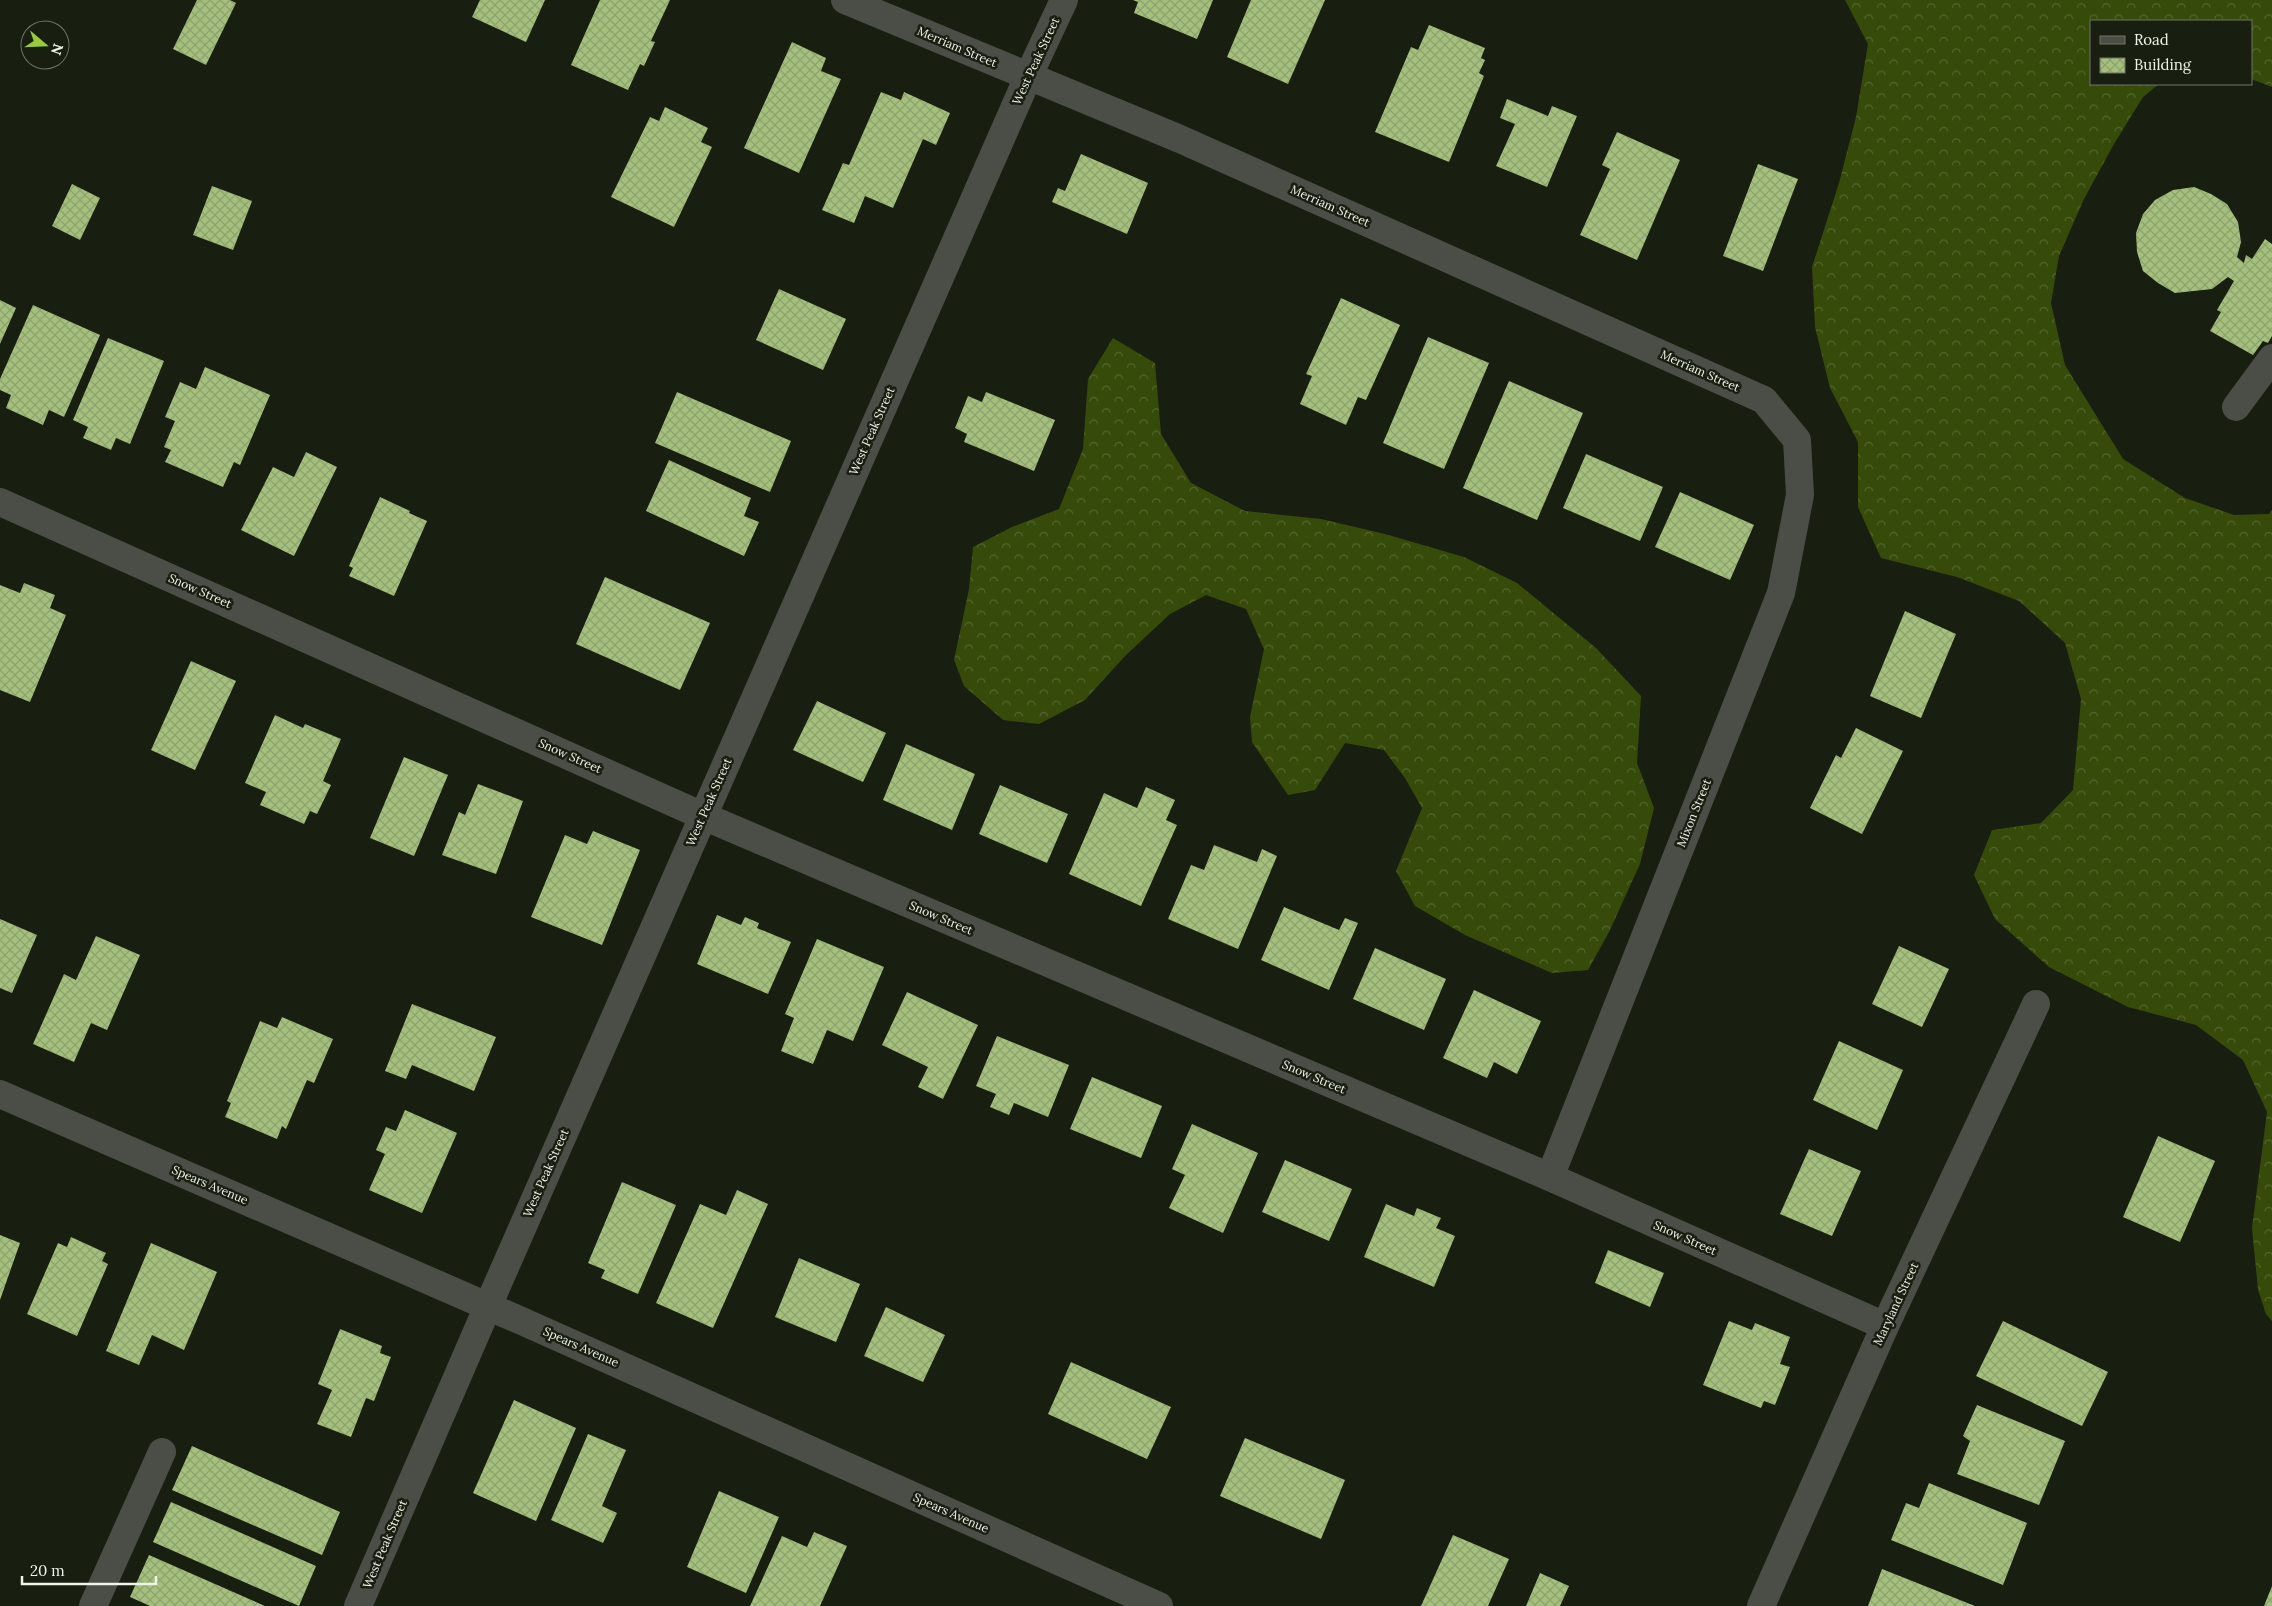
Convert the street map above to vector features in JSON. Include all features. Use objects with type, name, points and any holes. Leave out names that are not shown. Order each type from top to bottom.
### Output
[{"type":"street","name":"Merriam Street","points":[[845,0],[1180,139],[1764,400],[1797,440]]},
{"type":"street","name":"West Peak Street","points":[[358,1606],[1028,77],[1064,0]]},
{"type":"street","points":[[2236,407],[2272,358]]},
{"type":"street","name":"Mixon Street","points":[[1550,1178],[1782,593],[1800,495],[1797,440]]},
{"type":"street","name":"Snow Street","points":[[0,502],[704,816],[1550,1178],[1886,1326]]},
{"type":"street","name":"Maryland Street","points":[[1761,1606],[1886,1326],[2036,1004]]},
{"type":"street","name":"Spears Avenue","points":[[0,1094],[488,1306],[1159,1606]]},
{"type":"street","points":[[93,1606],[162,1452]]},
{"type":"green space","points":[[1845,0],[2272,0],[2272,87],[2252,79],[2252,20],[2090,20],[2090,85],[2158,85],[2143,97],[2114,144],[2084,199],[2059,256],[2051,303],[2065,365],[2123,459],[2185,498],[2234,515],[2269,514],[2272,510],[2272,1321],[2266,1314],[2258,1290],[2252,1228],[2267,1112],[2243,1060],[2196,1025],[2128,1007],[2049,967],[1995,919],[1974,875],[1992,830],[2041,823],[2073,790],[2081,699],[2065,643],[2019,601],[1957,577],[1881,558],[1858,507],[1858,442],[1830,388],[1815,327],[1812,267],[1839,183],[1856,117],[1868,44]]},
{"type":"green space","points":[[1113,338],[1155,363],[1161,434],[1191,483],[1245,511],[1321,519],[1385,534],[1464,557],[1517,583],[1596,648],[1641,696],[1637,763],[1654,808],[1640,864],[1609,932],[1588,970],[1552,973],[1465,935],[1415,906],[1396,871],[1422,808],[1405,778],[1384,750],[1345,743],[1315,790],[1288,795],[1252,742],[1250,717],[1264,649],[1246,609],[1206,595],[1170,614],[1125,656],[1085,700],[1039,724],[1003,720],[964,686],[954,660],[969,589],[973,547],[1012,527],[1059,509],[1083,449],[1088,379]]},
{"type":"building","points":[[197,0],[230,0],[236,3],[206,65],[173,49]]},
{"type":"building","points":[[480,0],[545,0],[526,42],[472,17]]},
{"type":"building","points":[[600,0],[670,0],[651,41],[655,42],[644,66],[640,64],[628,90],[571,65]]},
{"type":"building","points":[[1133,0],[1213,0],[1197,39],[1134,13],[1138,2]]},
{"type":"building","points":[[1251,0],[1325,0],[1288,84],[1227,57]]},
{"type":"building","points":[[1429,25],[1485,48],[1481,58],[1485,60],[1479,73],[1484,76],[1449,162],[1375,132],[1411,47],[1418,50]]},
{"type":"building","points":[[792,42],[826,58],[821,71],[841,79],[799,173],[744,148]]},
{"type":"building","points":[[881,92],[901,100],[904,92],[950,113],[936,145],[923,139],[893,208],[865,196],[854,223],[822,210],[843,163],[849,165]]},
{"type":"building","points":[[1507,99],[1548,116],[1552,106],[1577,116],[1547,187],[1496,166],[1515,124],[1500,118]]},
{"type":"building","points":[[665,107],[708,128],[701,142],[712,147],[674,227],[611,197],[650,117],[659,121]]},
{"type":"building","points":[[1617,132],[1680,160],[1637,260],[1580,235],[1610,169],[1602,165]]},
{"type":"building","points":[[1081,154],[1148,183],[1127,234],[1052,202],[1058,188],[1065,191]]},
{"type":"building","points":[[1758,164],[1798,179],[1763,271],[1723,256]]},
{"type":"building","points":[[72,184],[100,198],[80,240],[52,226]]},
{"type":"building","points":[[212,186],[252,201],[233,250],[193,235]]},
{"type":"building","points":[[2194,187],[2211,194],[2227,204],[2238,222],[2241,242],[2237,257],[2244,263],[2246,255],[2252,259],[2265,239],[2272,244],[2272,336],[2268,343],[2263,341],[2253,355],[2210,331],[2221,312],[2217,310],[2234,281],[2228,277],[2212,289],[2175,293],[2143,271],[2137,252],[2136,233],[2143,214],[2155,200],[2173,190]]},
{"type":"building","points":[[779,289],[846,319],[823,370],[756,340]]},
{"type":"building","points":[[1341,298],[1400,325],[1366,400],[1358,397],[1346,425],[1300,404],[1312,376],[1306,374]]},
{"type":"building","points":[[0,300],[16,308],[0,344]]},
{"type":"building","points":[[33,305],[100,335],[64,417],[49,410],[43,425],[6,408],[11,395],[0,390],[0,379]]},
{"type":"building","points":[[1428,337],[1489,363],[1444,469],[1383,443]]},
{"type":"building","points":[[108,338],[164,361],[130,444],[116,438],[111,450],[83,438],[88,427],[73,420]]},
{"type":"building","points":[[205,367],[270,395],[240,465],[234,462],[223,487],[165,462],[171,450],[164,447],[175,421],[165,417],[180,382],[196,389]]},
{"type":"building","points":[[1509,381],[1583,413],[1537,520],[1463,488]]},
{"type":"building","points":[[677,392],[791,441],[770,492],[655,443]]},
{"type":"building","points":[[986,392],[1055,420],[1034,471],[964,442],[967,434],[955,428],[968,396],[982,402]]},
{"type":"building","points":[[306,452],[337,467],[294,556],[241,530],[273,467],[294,477]]},
{"type":"building","points":[[1586,454],[1663,487],[1640,541],[1563,508]]},
{"type":"building","points":[[669,460],[751,498],[744,516],[759,522],[744,556],[646,511]]},
{"type":"building","points":[[1680,492],[1754,525],[1730,580],[1655,547]]},
{"type":"building","points":[[380,497],[427,521],[394,596],[349,576],[353,568],[349,566]]},
{"type":"building","points":[[605,577],[710,623],[680,690],[576,644]]},
{"type":"building","points":[[24,583],[55,595],[50,608],[66,615],[30,702],[0,690],[0,585],[20,593]]},
{"type":"building","points":[[1905,611],[1956,634],[1921,718],[1870,696]]},
{"type":"building","points":[[191,661],[236,681],[195,770],[151,750]]},
{"type":"building","points":[[817,701],[886,733],[863,782],[793,750]]},
{"type":"building","points":[[275,715],[303,728],[305,724],[341,739],[323,781],[331,785],[317,814],[310,811],[304,824],[260,805],[266,792],[245,783]]},
{"type":"building","points":[[1856,728],[1903,751],[1862,834],[1810,808],[1836,755],[1841,758]]},
{"type":"building","points":[[906,744],[975,774],[952,830],[883,800]]},
{"type":"building","points":[[404,757],[448,775],[414,856],[370,838]]},
{"type":"building","points":[[478,784],[523,801],[496,874],[442,855],[459,812],[465,815]]},
{"type":"building","points":[[1000,785],[1068,814],[1047,863],[979,834]]},
{"type":"building","points":[[1146,787],[1175,800],[1166,820],[1177,825],[1141,906],[1069,874],[1104,793],[1137,808]]},
{"type":"building","points":[[593,831],[640,850],[602,945],[531,917],[565,835],[587,844]]},
{"type":"building","points":[[1214,845],[1257,862],[1262,849],[1277,856],[1238,949],[1168,919],[1191,865],[1204,870]]},
{"type":"building","points":[[1284,907],[1339,930],[1345,918],[1358,923],[1329,990],[1261,960]]},
{"type":"building","points":[[717,915],[741,925],[745,917],[759,923],[757,928],[791,942],[768,994],[697,964]]},
{"type":"building","points":[[0,919],[37,935],[12,993],[0,988]]},
{"type":"building","points":[[96,936],[140,955],[107,1030],[91,1023],[74,1062],[33,1044],[64,974],[76,980]]},
{"type":"building","points":[[817,939],[884,967],[853,1041],[827,1030],[813,1064],[781,1051],[794,1018],[785,1014]]},
{"type":"building","points":[[1899,946],[1949,969],[1922,1027],[1872,1004]]},
{"type":"building","points":[[1375,948],[1446,979],[1424,1030],[1353,999]]},
{"type":"building","points":[[1474,990],[1541,1021],[1517,1074],[1494,1062],[1487,1078],[1443,1058]]},
{"type":"building","points":[[907,992],[978,1025],[943,1099],[918,1087],[928,1067],[882,1045]]},
{"type":"building","points":[[412,1004],[496,1037],[474,1091],[412,1065],[406,1079],[385,1071]]},
{"type":"building","points":[[282,1017],[333,1039],[314,1083],[307,1080],[286,1129],[282,1126],[277,1139],[225,1117],[231,1103],[227,1101],[260,1021],[277,1028]]},
{"type":"building","points":[[997,1036],[1069,1065],[1048,1117],[1014,1103],[1009,1115],[990,1107],[996,1094],[976,1086]]},
{"type":"building","points":[[1839,1041],[1903,1070],[1877,1130],[1813,1100]]},
{"type":"building","points":[[1092,1077],[1162,1106],[1141,1158],[1070,1129]]},
{"type":"building","points":[[405,1110],[457,1133],[422,1213],[369,1190],[385,1154],[376,1150],[386,1127],[396,1131]]},
{"type":"building","points":[[1192,1124],[1258,1153],[1223,1233],[1169,1208],[1185,1175],[1172,1169]]},
{"type":"building","points":[[2158,1136],[2215,1161],[2180,1242],[2123,1217]]},
{"type":"building","points":[[1809,1149],[1861,1171],[1832,1236],[1780,1214]]},
{"type":"building","points":[[1285,1160],[1352,1189],[1329,1241],[1262,1212]]},
{"type":"building","points":[[622,1182],[676,1205],[638,1294],[601,1278],[605,1270],[588,1263]]},
{"type":"building","points":[[737,1190],[768,1204],[713,1328],[656,1303],[700,1204],[726,1215]]},
{"type":"building","points":[[1386,1204],[1414,1216],[1417,1208],[1441,1218],[1436,1228],[1455,1236],[1434,1287],[1364,1257]]},
{"type":"building","points":[[0,1235],[20,1243],[0,1300]]},
{"type":"building","points":[[71,1237],[106,1253],[102,1261],[108,1264],[77,1336],[27,1314],[58,1243],[67,1247]]},
{"type":"building","points":[[151,1243],[217,1272],[184,1350],[152,1335],[139,1365],[106,1351]]},
{"type":"building","points":[[1608,1250],[1664,1273],[1650,1307],[1595,1283]]},
{"type":"building","points":[[799,1258],[860,1284],[836,1342],[775,1317]]},
{"type":"building","points":[[886,1307],[945,1335],[923,1382],[864,1356]]},
{"type":"building","points":[[1729,1321],[1752,1330],[1755,1323],[1790,1337],[1780,1364],[1790,1367],[1775,1405],[1764,1401],[1761,1408],[1703,1385]]},
{"type":"building","points":[[2003,1321],[2108,1372],[2082,1426],[1976,1376]]},
{"type":"building","points":[[340,1329],[382,1346],[380,1353],[391,1357],[374,1401],[366,1398],[351,1437],[317,1424],[332,1390],[318,1384]]},
{"type":"building","points":[[1071,1362],[1171,1407],[1147,1459],[1048,1414]]},
{"type":"building","points":[[514,1400],[576,1428],[536,1521],[473,1493]]},
{"type":"building","points":[[1977,1405],[2065,1441],[2039,1505],[1957,1474],[1970,1441],[1963,1436]]},
{"type":"building","points":[[588,1434],[626,1450],[602,1506],[617,1513],[603,1543],[551,1520]]},
{"type":"building","points":[[1245,1438],[1345,1480],[1321,1539],[1220,1496]]},
{"type":"building","points":[[192,1446],[340,1512],[322,1555],[172,1490]]},
{"type":"building","points":[[1929,1483],[2027,1523],[2003,1585],[1891,1540],[1906,1503],[1919,1508]]},
{"type":"building","points":[[719,1491],[779,1517],[746,1593],[687,1567]]},
{"type":"building","points":[[171,1502],[316,1566],[299,1606],[153,1542]]},
{"type":"building","points":[[814,1532],[847,1546],[820,1606],[750,1606],[782,1536],[807,1547]]},
{"type":"building","points":[[1453,1535],[1509,1559],[1488,1606],[1421,1606]]},
{"type":"building","points":[[149,1555],[265,1606],[150,1606],[130,1597]]},
{"type":"building","points":[[1882,1569],[1975,1606],[1868,1606]]},
{"type":"building","points":[[1540,1573],[1569,1586],[1560,1606],[1526,1606]]},
{"type":"building","points":[[2272,1586],[2272,1606],[2264,1606]]}]
